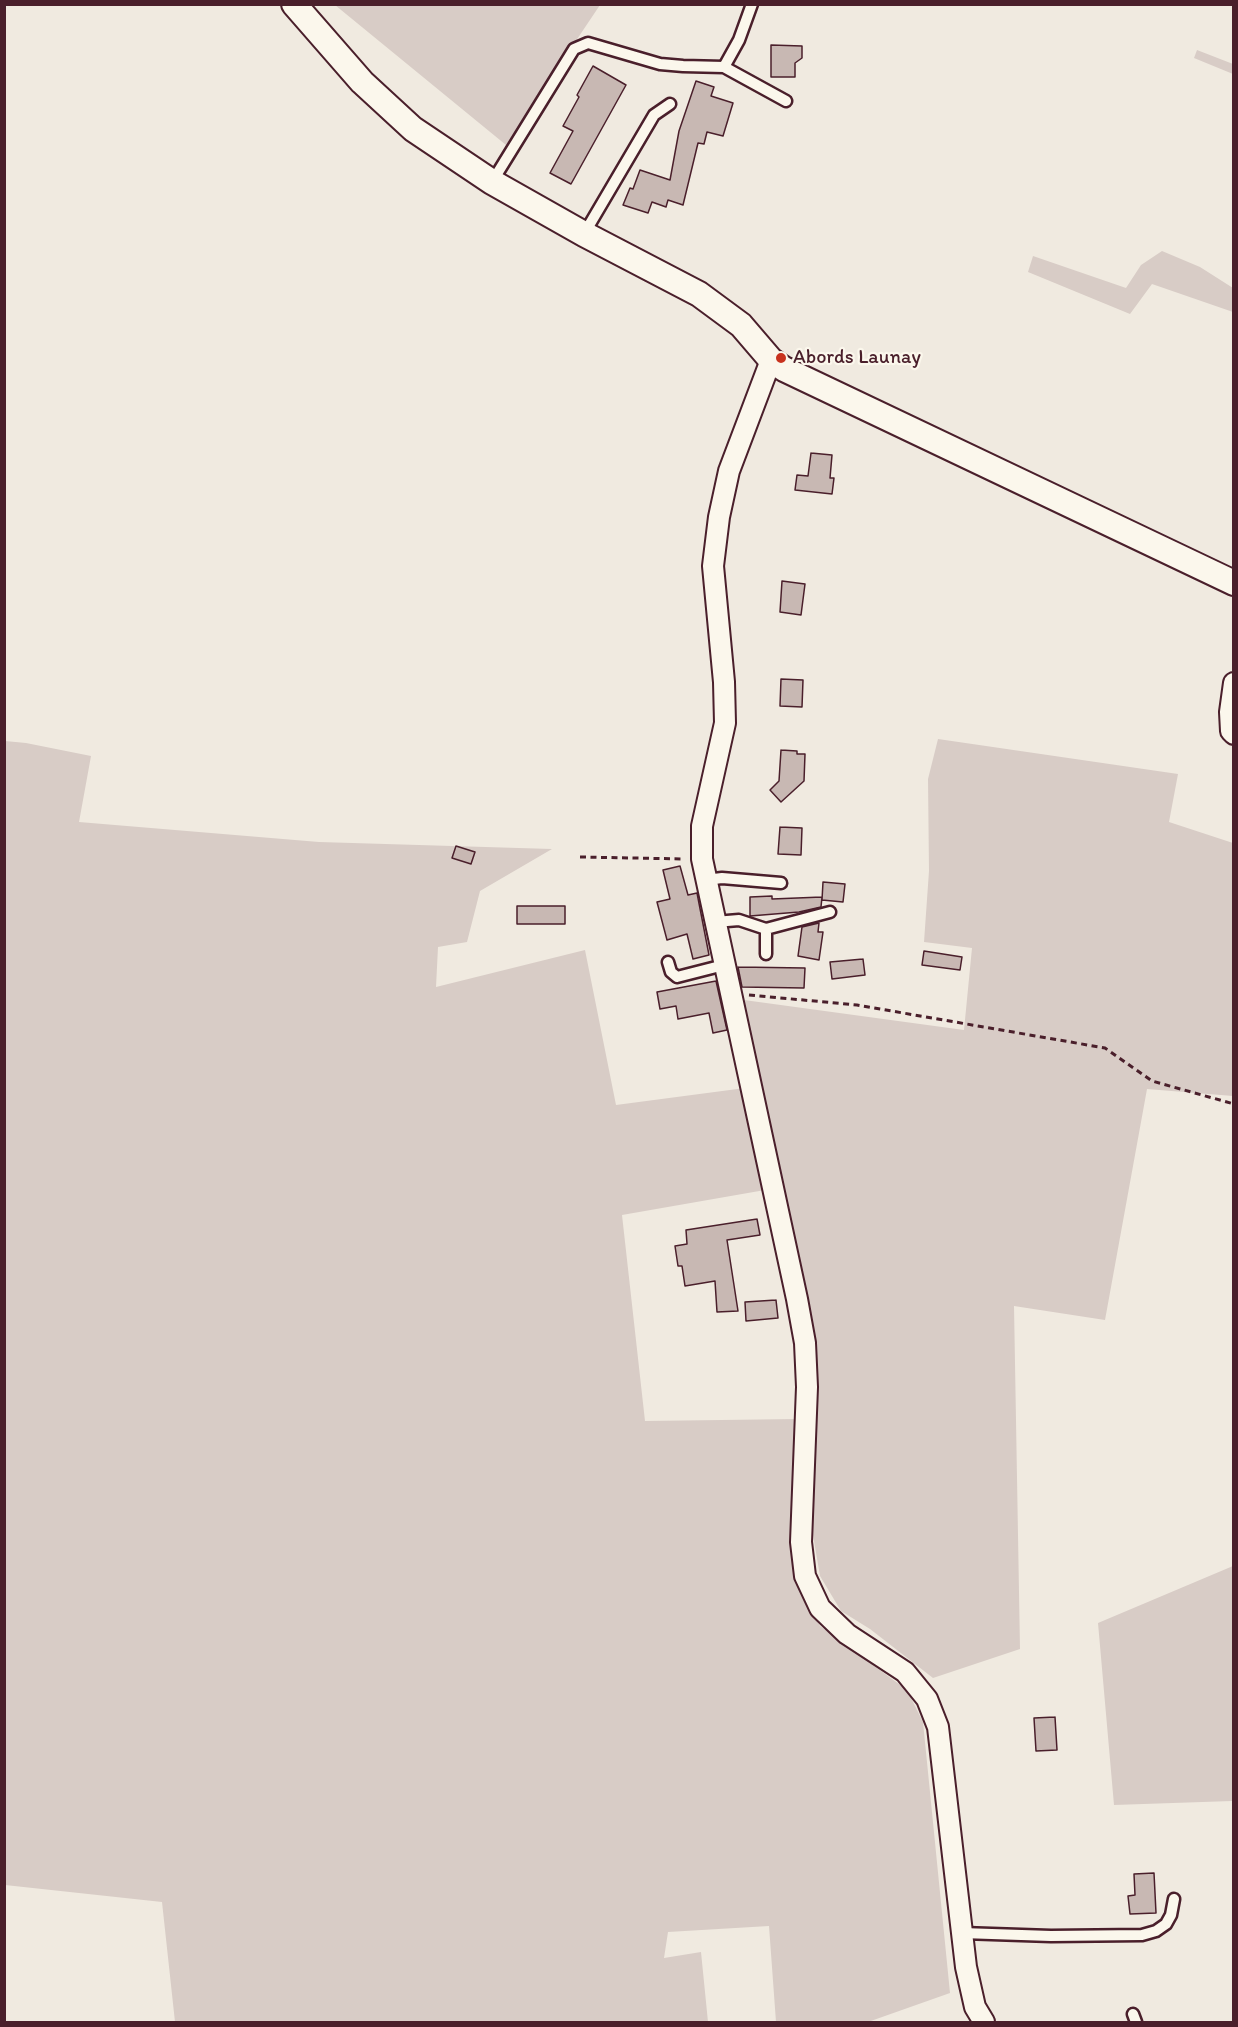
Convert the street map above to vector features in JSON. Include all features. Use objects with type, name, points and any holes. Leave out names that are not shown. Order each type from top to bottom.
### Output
[{"type":"street","points":[[294,4],[362,82],[413,129],[492,182],[584,234],[699,294],[741,325],[771,360],[784,369],[1233,583]]},
{"type":"street","points":[[771,360],[729,471],[719,517],[713,566],[724,682],[725,723],[702,826],[702,859],[805,1343],[807,1387],[801,1542],[805,1576],[820,1608],[847,1634],[905,1672],[927,1699],[938,1726],[966,1967],[975,2007],[984,2022]]},
{"type":"street","points":[[1233,684],[1230,712],[1233,734]]},
{"type":"lane","points":[[724,67],[740,40],[752,4]]},
{"type":"lane","points":[[492,182],[574,49],[588,43],[660,64],[724,67],[786,101]]},
{"type":"lane","points":[[584,234],[654,114],[670,104]]},
{"type":"lane","points":[[706,880],[722,878],[781,883]]},
{"type":"lane","points":[[715,922],[739,920],[766,929],[830,912]]},
{"type":"lane","points":[[766,929],[766,954]]},
{"type":"lane","points":[[668,962],[671,972],[677,977],[724,965]]},
{"type":"lane","points":[[962,1933],[1051,1936],[1142,1935],[1156,1931],[1166,1924],[1171,1915],[1174,1899]]},
{"type":"path","points":[[580,857],[702,859]]},
{"type":"path","points":[[731,994],[798,998],[857,1005],[1105,1048],[1152,1081],[1233,1104]]},
{"type":"shaded area","points":[[335,5],[600,5],[506,145]]},
{"type":"shaded area","points":[[1197,50],[1233,64],[1233,74],[1194,58]]},
{"type":"shaded area","points":[[1162,251],[1200,267],[1233,288],[1233,312],[1152,284],[1130,314],[1028,272],[1033,256],[1126,288],[1141,265]]},
{"type":"shaded area","points":[[938,739],[1178,774],[1169,822],[1233,843],[1233,1096],[1147,1089],[1105,1320],[1014,1306],[1020,1649],[933,1678],[870,1629],[841,1611],[820,1576],[813,1535],[813,1322],[744,1000],[964,1030],[972,948],[924,942],[929,871],[928,779]]},
{"type":"shaded area","points":[[5,741],[91,756],[79,822],[319,842],[552,849],[480,891],[467,942],[438,947],[436,987],[585,950],[616,1105],[745,1088],[765,1190],[622,1215],[645,1421],[798,1419],[791,1557],[796,1582],[820,1626],[907,1690],[923,1722],[950,1993],[868,2022],[776,2022],[769,1926],[668,1932],[664,1958],[701,1952],[708,2022],[175,2022],[162,1902],[5,1885]]},
{"type":"shaded area","points":[[1233,1566],[1233,1815],[1232,1801],[1114,1805],[1098,1623]]},
{"type":"building","points":[[771,45],[802,46],[802,58],[795,63],[795,77],[771,77]]},
{"type":"building","points":[[593,66],[626,85],[571,184],[550,173],[573,131],[563,126]]},
{"type":"building","points":[[696,81],[714,87],[711,96],[733,103],[723,136],[707,132],[704,144],[698,143],[683,205],[668,200],[666,207],[652,202],[648,213],[623,205],[630,188],[633,189],[640,170],[670,180],[679,131]]},
{"type":"building","points":[[811,453],[832,455],[830,478],[834,478],[832,494],[795,490],[797,475],[808,476]]},
{"type":"building","points":[[782,581],[805,584],[801,615],[780,612]]},
{"type":"building","points":[[781,679],[803,680],[802,707],[780,706]]},
{"type":"building","points":[[781,750],[805,754],[804,781],[781,802],[770,790],[779,781]]},
{"type":"building","points":[[780,827],[802,828],[801,855],[778,854]]},
{"type":"building","points":[[456,846],[475,852],[471,864],[452,858]]},
{"type":"building","points":[[680,866],[688,895],[697,893],[709,955],[693,959],[687,934],[667,940],[657,902],[670,899],[663,870]]},
{"type":"building","points":[[823,882],[845,884],[843,902],[822,900]]},
{"type":"building","points":[[772,896],[772,899],[822,897],[821,907],[799,912],[750,916],[750,897]]},
{"type":"building","points":[[517,906],[565,906],[565,924],[517,924]]},
{"type":"building","points":[[819,923],[818,932],[823,932],[819,960],[798,956],[802,927]]},
{"type":"building","points":[[924,951],[962,957],[960,970],[922,965]]},
{"type":"building","points":[[863,959],[865,975],[832,979],[830,962]]},
{"type":"building","points":[[738,967],[805,968],[804,988],[742,987]]},
{"type":"building","points":[[716,981],[727,1030],[713,1033],[709,1013],[678,1019],[676,1006],[660,1009],[657,992]]},
{"type":"building","points":[[757,1219],[760,1235],[727,1240],[738,1311],[717,1312],[715,1281],[685,1286],[682,1266],[678,1266],[675,1246],[687,1244],[686,1230]]},
{"type":"building","points":[[776,1300],[778,1318],[746,1321],[745,1302]]},
{"type":"building","points":[[1055,1717],[1057,1750],[1036,1751],[1034,1718]]},
{"type":"building","points":[[1154,1873],[1156,1913],[1130,1914],[1128,1896],[1135,1895],[1134,1874]]},
{"type":"place","name":"Abords Launay","points":[[781,358]]}]
